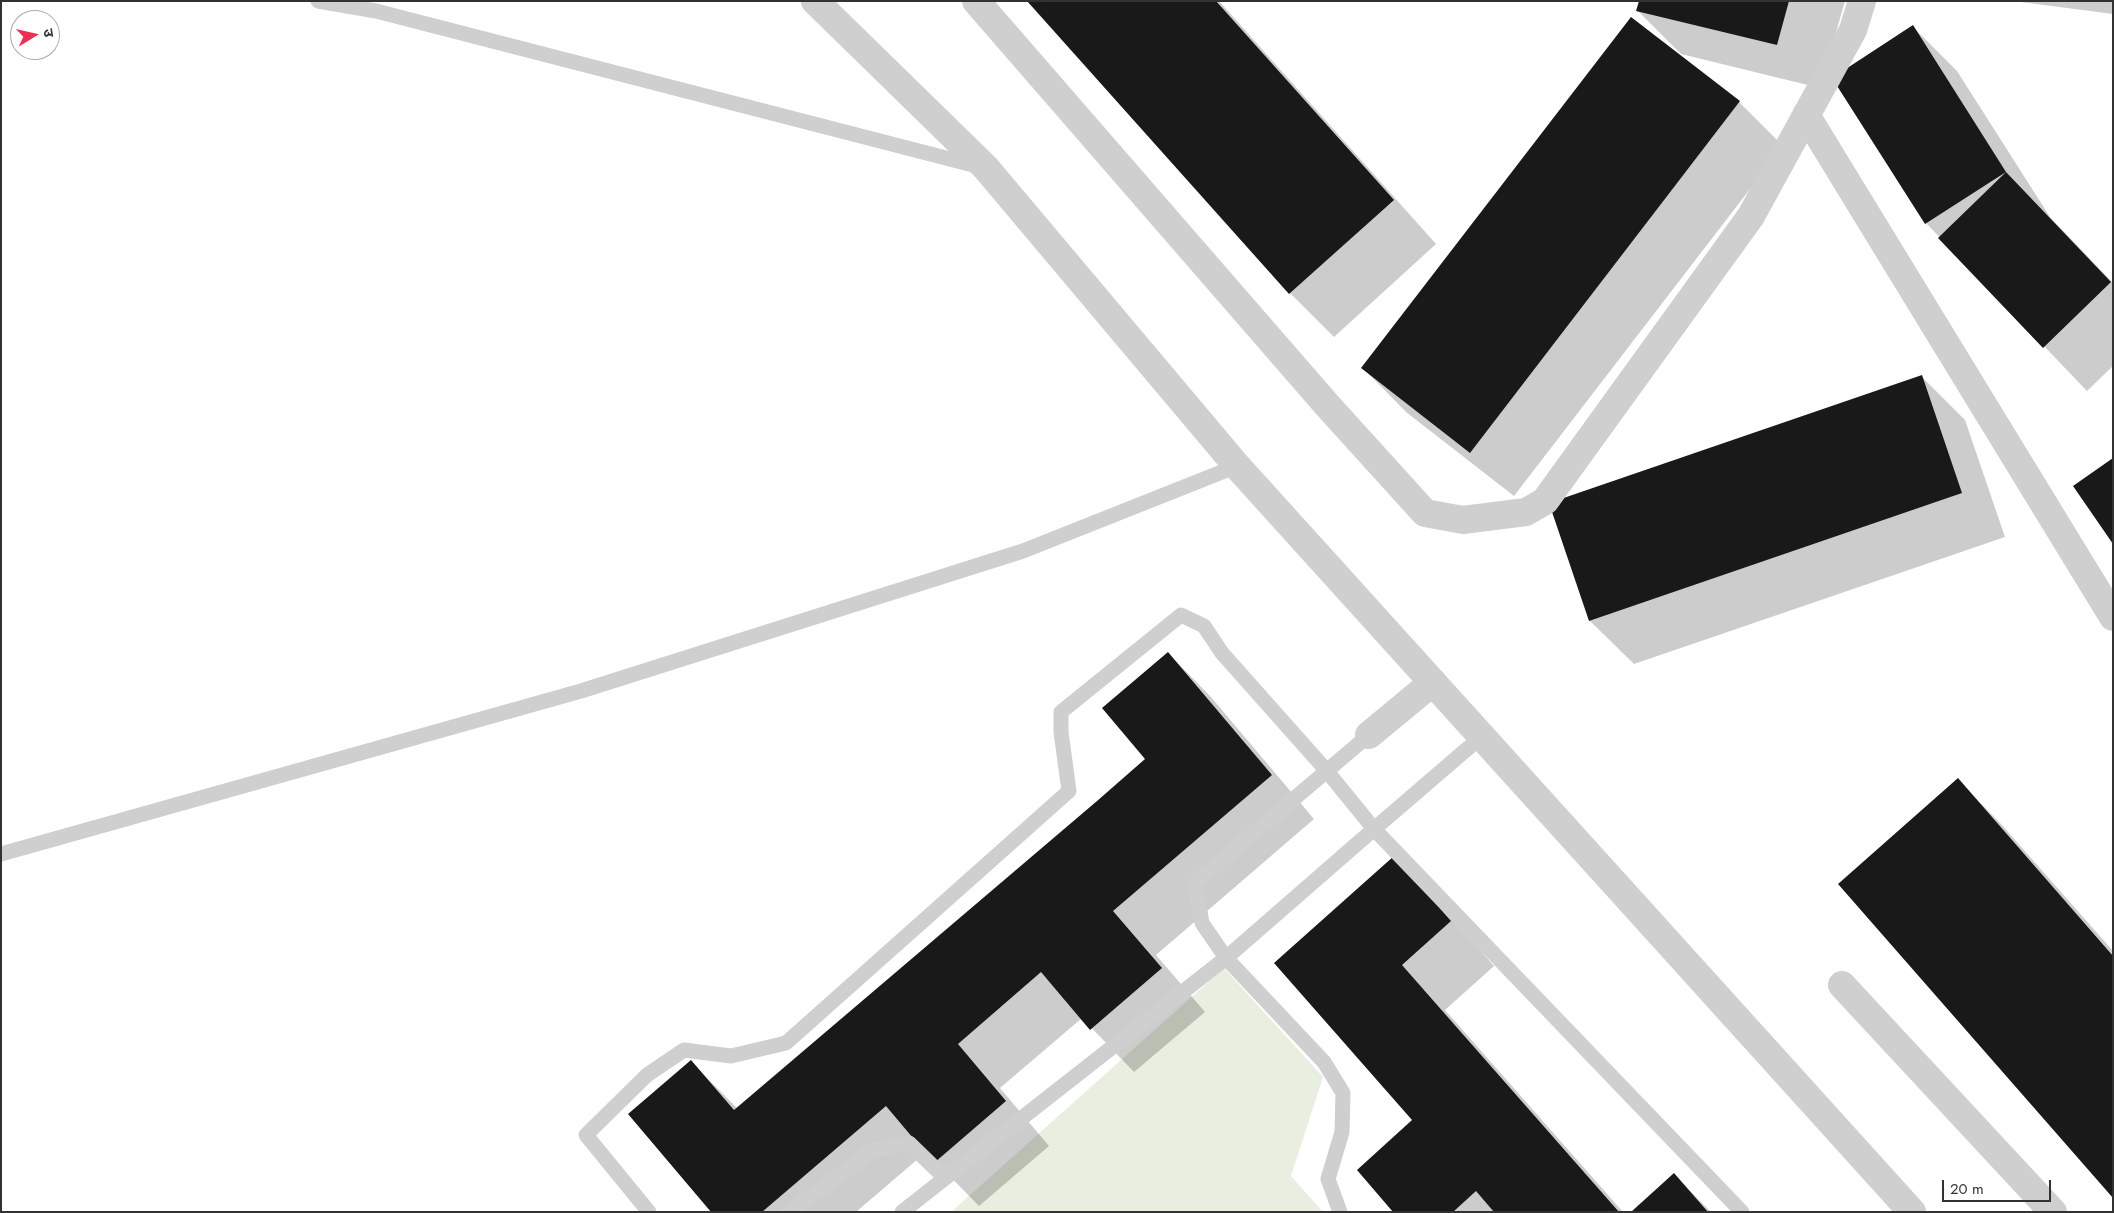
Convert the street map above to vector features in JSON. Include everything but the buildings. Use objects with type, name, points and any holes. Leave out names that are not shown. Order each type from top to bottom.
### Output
[{"type":"street","points":[[815,1],[986,168],[1237,466],[1912,1212]]},
{"type":"street","points":[[976,1],[1321,398],[1424,513],[1463,520],[1526,512],[1545,501],[1751,216],[1853,30],[1862,1]]},
{"type":"street","points":[[1806,115],[2113,617]]},
{"type":"street","points":[[1368,735],[1433,682]]},
{"type":"street","points":[[1842,985],[2054,1212]]},
{"type":"lane","points":[[318,1],[376,11],[986,168]]},
{"type":"lane","points":[[1,854],[581,691],[1023,551],[1237,466]]},
{"type":"lane","points":[[649,1212],[586,1135],[647,1075],[684,1050],[731,1056],[786,1043],[1070,791],[1061,732],[1061,712],[1181,615],[1204,626],[1222,653],[1326,770],[1374,829],[1742,1212]]},
{"type":"lane","points":[[1340,1212],[1328,1179],[1342,1132],[1343,1093],[1324,1062],[1226,958],[1202,923],[1195,883],[1368,735]]},
{"type":"lane","points":[[902,1212],[1226,958],[1481,736]]},
{"type":"lane","points":[[790,1212],[872,1151],[909,1143],[945,1178]]},
{"type":"green space","points":[[1224,968],[1323,1077],[1291,1176],[1323,1212],[951,1212]]}]
